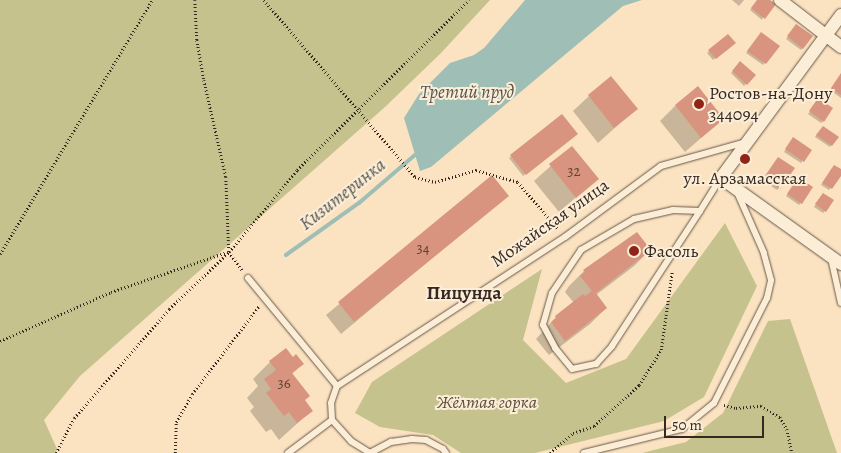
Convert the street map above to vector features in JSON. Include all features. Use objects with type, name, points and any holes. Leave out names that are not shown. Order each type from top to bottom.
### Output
[{"type":"street","points":[[780,0],[841,48]]},
{"type":"street","points":[[836,260],[721,178],[841,15]]},
{"type":"lane","name":"Можайская улица","points":[[337,386],[564,237],[661,166],[748,141]]},
{"type":"lane","points":[[700,211],[673,210],[634,219],[581,250],[552,293],[544,325],[555,348],[572,369],[596,364],[612,346],[700,211],[721,178]]},
{"type":"lane","points":[[584,453],[682,429],[714,403],[767,298],[771,280],[764,252],[737,190]]},
{"type":"lane","points":[[836,260],[841,303]]},
{"type":"lane","points":[[248,278],[337,386],[330,403],[332,420],[351,441],[370,453],[391,442],[412,439],[426,440],[446,453]]},
{"type":"lane","points":[[288,453],[332,420]]},
{"type":"path","points":[[0,254],[152,0]]},
{"type":"path","points":[[195,0],[204,80],[226,177],[229,252],[248,278]]},
{"type":"path","points":[[264,0],[415,177],[435,182],[476,170],[518,182],[564,237]]},
{"type":"path","points":[[56,453],[74,418],[169,309],[229,252],[297,170],[469,0]]},
{"type":"path","points":[[0,341],[111,292],[229,252]]},
{"type":"path","points":[[550,453],[573,433],[594,426],[639,385],[661,350],[672,271]]},
{"type":"path","points":[[175,453],[176,422],[192,394],[265,298]]},
{"type":"path","points":[[714,403],[736,408],[761,406],[780,416],[787,429],[792,453]]},
{"type":"green space","points":[[0,0],[490,0],[441,53],[385,107],[80,376],[44,420],[57,449],[55,453],[0,453]]},
{"type":"green space","name":"Жёлтая горка","points":[[725,223],[757,286],[704,397],[664,421],[535,453],[461,453],[433,435],[380,427],[355,413],[372,382],[542,269],[523,340],[566,383],[626,359]]},
{"type":"green space","points":[[790,319],[837,453],[642,453],[686,442],[723,413],[768,321]]},
{"type":"water","name":"Третий пруд","points":[[525,0],[642,0],[623,6],[431,167],[420,171],[404,118],[419,94],[450,63],[474,55],[484,48]]},
{"type":"building","points":[[757,0],[770,0],[776,4],[765,19],[751,8]]},
{"type":"building","points":[[796,24],[813,36],[803,49],[787,36]]},
{"type":"building","points":[[761,32],[780,46],[766,64],[747,51]]},
{"type":"building","points":[[728,34],[736,43],[716,59],[708,50]]},
{"type":"building","points":[[740,61],[756,75],[747,85],[732,71]]},
{"type":"building","points":[[841,73],[841,95],[831,88]]},
{"type":"building","points":[[611,76],[638,109],[614,128],[588,95]]},
{"type":"building","points":[[698,86],[724,119],[701,138],[675,105]]},
{"type":"building","points":[[818,98],[833,108],[824,122],[809,111]]},
{"type":"building","points":[[562,114],[578,134],[526,175],[510,155]]},
{"type":"building","points":[[823,126],[839,137],[832,146],[816,135]]},
{"type":"building","points":[[793,137],[812,150],[804,162],[785,149]]},
{"type":"building","points":[[572,146],[599,179],[576,198],[549,164]]},
{"type":"building","points":[[778,157],[795,168],[780,189],[764,178]]},
{"type":"building","points":[[834,165],[841,169],[841,176],[832,189],[822,183]]},
{"type":"building","points":[[492,175],[509,196],[354,322],[338,302]]},
{"type":"building","points":[[798,177],[813,187],[802,204],[787,194]]},
{"type":"building","points":[[823,193],[834,200],[826,212],[815,204]]},
{"type":"building","points":[[637,232],[651,250],[596,293],[607,308],[565,341],[551,322],[556,318],[555,316],[583,294],[585,296],[592,291],[580,276],[585,272],[583,270]]},
{"type":"building","points":[[286,348],[293,357],[296,354],[304,364],[292,373],[310,396],[305,400],[313,411],[297,423],[289,412],[284,416],[266,393],[271,389],[264,379],[276,370],[269,361]]},
{"type":"waterway","name":"Кизитеринка","points":[[286,255],[359,203],[415,155]]},
{"type":"place","name":"Ростов-на-Дону 344094","points":[[699,104]]},
{"type":"place","name":"ул. Арзамасская","points":[[745,159]]},
{"type":"place","name":"Фасоль","points":[[634,251]]},
{"type":"district","name":"Пицунда","points":[[464,294]]}]
